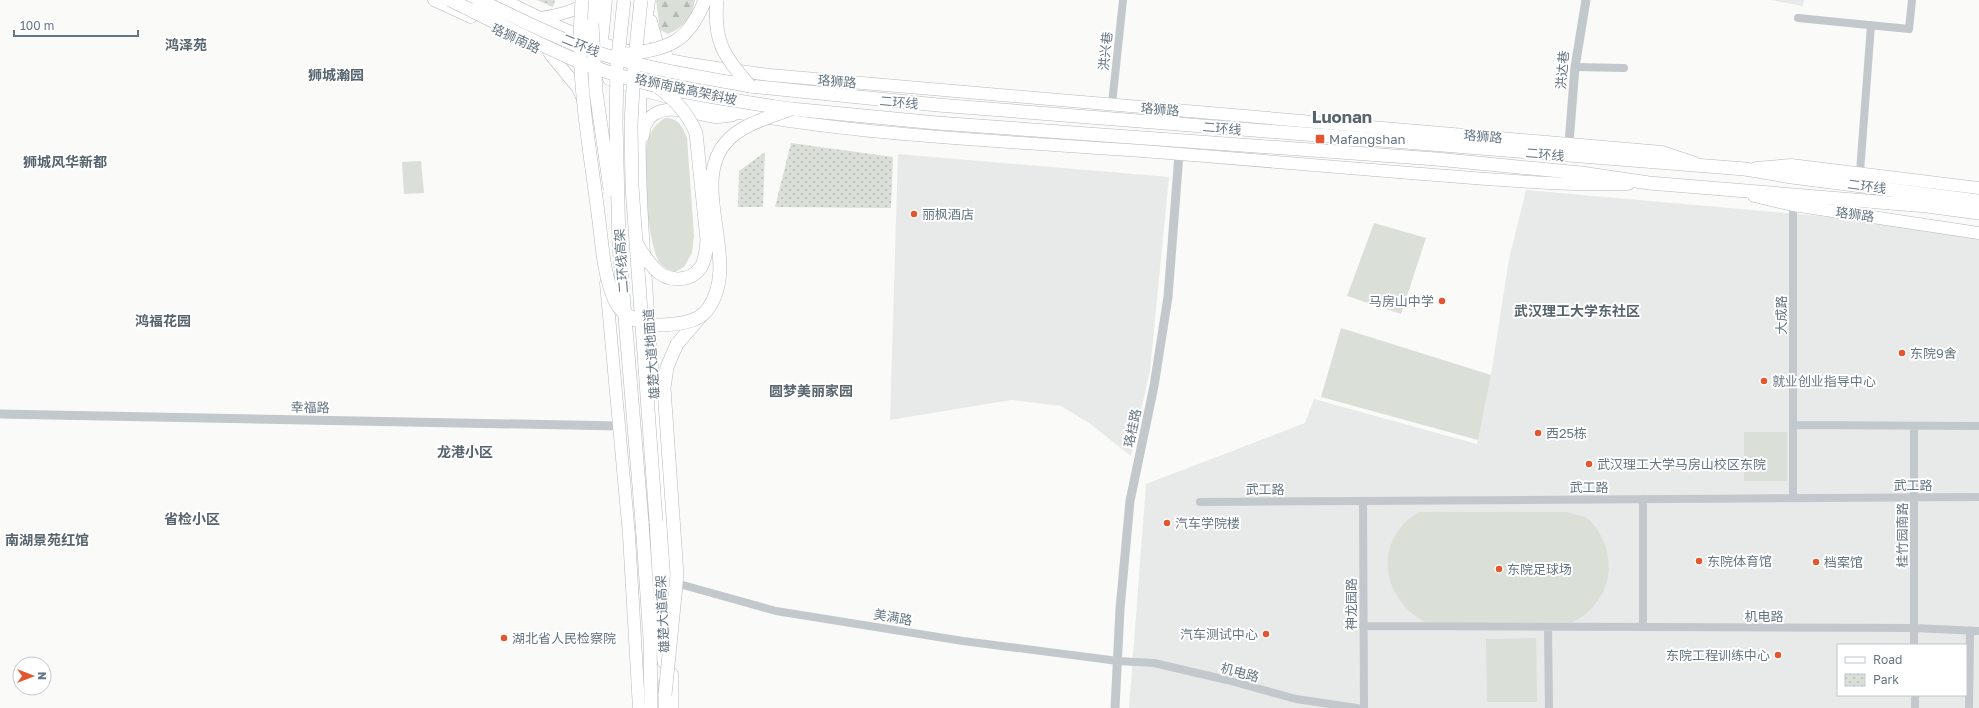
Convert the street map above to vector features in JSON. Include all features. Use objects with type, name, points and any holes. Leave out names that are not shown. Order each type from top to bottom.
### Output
[{"type":"highway","name":"珞狮南路高架斜坡","points":[[450,0],[574,59],[655,85],[791,109],[937,123]]},
{"type":"highway","name":"二环线","points":[[478,0],[586,48],[604,49],[656,68],[750,86],[938,105],[1745,169],[1792,177],[1979,201]]},
{"type":"highway","points":[[582,0],[580,46],[585,109],[606,271],[615,301],[627,316],[644,323],[658,325],[677,324],[703,314]]},
{"type":"highway","points":[[592,0],[592,36],[596,92],[619,245]]},
{"type":"highway","name":"二环线高架","points":[[624,0],[617,66],[616,115],[619,245],[642,522]]},
{"type":"highway","points":[[604,49],[646,51],[672,44],[691,29],[698,19],[705,0]]},
{"type":"highway","points":[[717,0],[715,17],[718,40],[729,62],[750,86]]},
{"type":"highway","name":"雄楚大道高架","points":[[646,1],[631,125],[632,186],[656,521],[663,636],[665,702]]},
{"type":"highway","points":[[636,243],[656,270],[669,279],[682,279],[692,275],[701,267],[706,255],[706,232],[696,133],[690,119],[682,107],[655,85]]},
{"type":"highway","points":[[665,702],[676,575],[664,388],[667,367],[676,344],[708,308],[718,288],[720,263],[712,192],[714,170],[722,149],[730,139],[740,131],[756,122],[791,109]]},
{"type":"highway","name":"二环线","points":[[937,123],[1436,159],[1581,173],[1649,183],[1927,206],[1979,213]]},
{"type":"highway","points":[[1857,200],[1905,210],[1979,220]]},
{"type":"highway","name":"雄楚大道高架","points":[[642,522],[650,639],[651,708]]},
{"type":"main road","name":"珞狮南路","points":[[434,0],[599,75]]},
{"type":"main road","points":[[503,0],[604,49],[643,55]]},
{"type":"main road","points":[[538,18],[560,15],[575,10],[592,0]]},
{"type":"main road","points":[[606,0],[604,49],[599,75],[597,131],[608,308],[629,543],[639,708]]},
{"type":"main road","points":[[646,1],[657,44],[664,52],[677,62]]},
{"type":"main road","name":"雄楚大道地面道","points":[[646,1],[640,90],[639,166],[651,364],[668,580],[672,708]]},
{"type":"main road","points":[[550,54],[578,88],[597,131]]},
{"type":"main road","name":"珞狮路","points":[[643,55],[677,62],[770,75],[1662,152],[1700,165]]},
{"type":"main road","points":[[599,75],[640,90],[742,113],[830,127],[938,138],[1179,154],[1558,185],[1649,183]]},
{"type":"main road","points":[[639,166],[646,123],[654,114],[664,110],[673,110],[716,117],[742,113]]},
{"type":"main road","points":[[1745,169],[1791,165],[1860,172],[1979,188]]},
{"type":"main road","name":"珞狮路","points":[[1731,190],[1793,205],[1979,233]]},
{"type":"street","name":"洪兴巷","points":[[1112,104],[1123,0]]},
{"type":"street","name":"洪达巷","points":[[1569,143],[1575,67],[1586,0]]},
{"type":"street","points":[[1798,18],[1909,29],[1912,0]]},
{"type":"street","points":[[1860,172],[1871,26]]},
{"type":"street","points":[[1575,67],[1624,68]]},
{"type":"street","name":"珞桂路","points":[[1115,708],[1120,609],[1130,501],[1154,386],[1168,297],[1179,154]]},
{"type":"street","name":"大成路","points":[[1793,205],[1793,498]]},
{"type":"street","name":"幸福路","points":[[0,414],[619,426]]},
{"type":"street","points":[[1793,425],[1979,426]]},
{"type":"street","name":"桂竹园南路","points":[[1914,426],[1914,644]]},
{"type":"street","name":"武工路","points":[[1200,502],[1979,497]]},
{"type":"street","points":[[1643,499],[1644,627]]},
{"type":"street","name":"神龙园路","points":[[1364,501],[1364,708]]},
{"type":"street","name":"美满路","points":[[668,580],[678,585],[776,611],[963,641],[1118,661]]},
{"type":"street","name":"机电路","points":[[1363,626],[1914,628],[1970,631],[1979,630]]},
{"type":"street","points":[[1548,627],[1549,708]]},
{"type":"street","points":[[1969,708],[1970,631]]},
{"type":"street","name":"机电路","points":[[1118,661],[1154,663],[1227,680],[1296,699],[1357,708]]},
{"type":"street","points":[[1915,696],[1915,708]]},
{"type":"shaded area","points":[[1770,0],[1804,0],[1803,6]]},
{"type":"shaded area","points":[[898,154],[1169,177],[1150,370],[1131,456],[1089,423],[1061,406],[1011,400],[890,420]]},
{"type":"shaded area","name":"武汉理工大学马房山校区东院","points":[[1526,190],[1853,219],[1979,239],[1979,708],[1129,708],[1146,484],[1305,423],[1314,399],[1477,444],[1491,375],[1509,259]]},
{"type":"green space","points":[[537,0],[555,0],[553,7]]},
{"type":"green space","points":[[656,0],[695,0],[692,12],[683,25],[668,34],[660,30]]},
{"type":"green space","points":[[665,118],[674,119],[677,121],[687,138],[694,236],[692,253],[684,267],[675,272],[661,265],[658,260],[651,236],[646,200],[645,164],[648,139],[659,122]]},
{"type":"green space","points":[[791,143],[893,157],[891,208],[775,207]]},
{"type":"green space","points":[[765,152],[763,207],[738,207],[739,171]]},
{"type":"green space","points":[[421,161],[424,193],[404,194],[402,162]]},
{"type":"green space","points":[[1374,223],[1426,238],[1401,314],[1347,296]]},
{"type":"green space","points":[[1341,328],[1491,375],[1478,440],[1321,397]]},
{"type":"green space","points":[[1744,432],[1787,432],[1787,481],[1744,481]]},
{"type":"green space","name":"东院足球场","points":[[1419,512],[1567,512],[1585,517],[1598,531],[1606,548],[1608,573],[1606,585],[1594,606],[1573,622],[1425,622],[1410,611],[1399,598],[1391,584],[1388,568],[1389,552],[1394,537],[1404,523]]},
{"type":"green space","points":[[1536,638],[1537,702],[1487,702],[1486,639]]},
{"type":"place","name":"Mafangshan","points":[[1320,139]]},
{"type":"place","name":"丽枫酒店","points":[[914,214]]},
{"type":"place","name":"马房山中学","points":[[1442,301]]},
{"type":"place","name":"东院9舍","points":[[1902,353]]},
{"type":"place","name":"就业创业指导中心","points":[[1764,381]]},
{"type":"place","name":"西25栋","points":[[1538,433]]},
{"type":"place","name":"武汉理工大学马房山校区东院","points":[[1589,464]]},
{"type":"place","name":"汽车学院楼","points":[[1167,523]]},
{"type":"place","name":"东院体育馆","points":[[1699,561]]},
{"type":"place","name":"档案馆","points":[[1816,562]]},
{"type":"place","name":"东院足球场","points":[[1499,569]]},
{"type":"place","name":"汽车测试中心","points":[[1266,634]]},
{"type":"place","name":"湖北省人民检察院","points":[[504,638]]},
{"type":"place","name":"东院工程训练中心","points":[[1778,655]]},
{"type":"district","name":"鸿泽苑","points":[[186,45]]},
{"type":"district","name":"狮城瀚园","points":[[336,75]]},
{"type":"district","name":"Luonan","points":[[1342,117]]},
{"type":"district","name":"狮城风华新都","points":[[65,162]]},
{"type":"district","name":"武汉理工大学东社区","points":[[1577,311]]},
{"type":"district","name":"鸿福花园","points":[[163,321]]},
{"type":"district","name":"圆梦美丽家园","points":[[811,391]]},
{"type":"district","name":"龙港小区","points":[[465,452]]},
{"type":"district","name":"省检小区","points":[[192,519]]},
{"type":"district","name":"南湖景苑红馆","points":[[47,540]]}]
